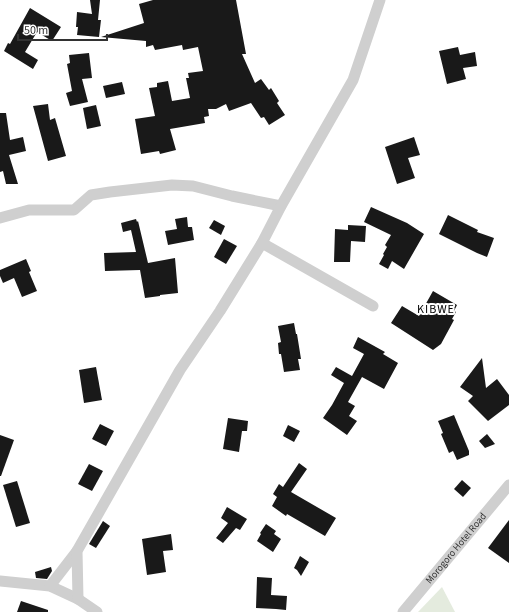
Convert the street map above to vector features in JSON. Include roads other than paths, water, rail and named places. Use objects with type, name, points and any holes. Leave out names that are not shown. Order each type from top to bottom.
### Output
[{"type":"street","points":[[50,586],[77,551],[180,370],[220,311],[262,243],[281,206],[353,80],[380,0]]},
{"type":"street","points":[[0,218],[29,210],[74,210],[91,195],[172,185],[193,186],[281,206]]},
{"type":"street","points":[[262,243],[373,306]]},
{"type":"street","name":"Morogoro Hotel Road","points":[[403,612],[509,485]]},
{"type":"street","points":[[77,551],[78,599]]},
{"type":"street","points":[[0,581],[50,586],[78,599],[97,612]]},
{"type":"district","name":"KIBWE","points":[[436,309]]}]
